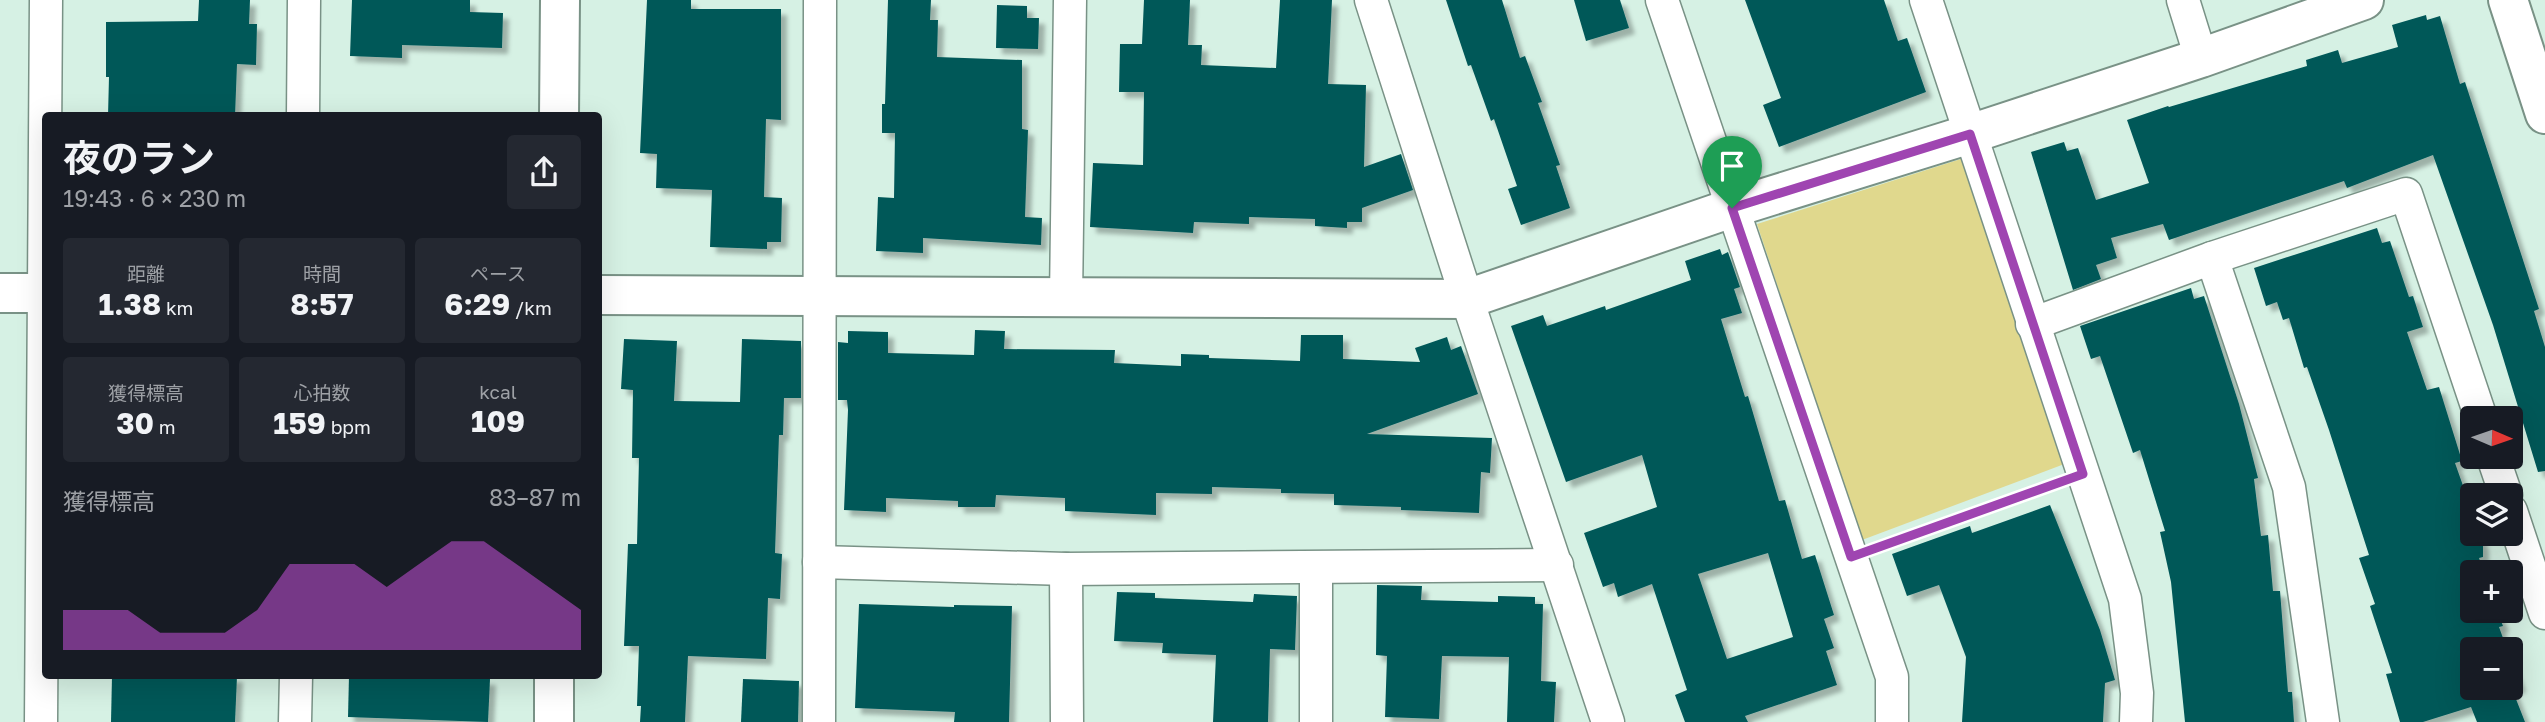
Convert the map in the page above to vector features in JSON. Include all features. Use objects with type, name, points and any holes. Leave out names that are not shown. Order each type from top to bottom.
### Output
[{"type":"street","points":[[45,112],[46,0]]},
{"type":"street","points":[[303,112],[304,0]]},
{"type":"street","points":[[559,112],[560,0]]},
{"type":"street","points":[[819,722],[820,0]]},
{"type":"street","points":[[1066,299],[1070,0]]},
{"type":"street","points":[[1371,0],[1466,299],[1608,722]]},
{"type":"street","points":[[1662,0],[1892,677],[1892,722]]},
{"type":"street","points":[[1926,0],[2126,599],[2137,694],[2136,722]]},
{"type":"street","points":[[2183,0],[2201,58]]},
{"type":"street","points":[[602,295],[1466,299],[1732,208],[2201,58],[2364,0]]},
{"type":"street","points":[[2508,0],[2545,114]]},
{"type":"street","points":[[2032,324],[2212,258],[2406,194],[2477,406]]},
{"type":"street","points":[[2212,258],[2289,486],[2323,722]]},
{"type":"street","points":[[0,293],[42,293]]},
{"type":"street","points":[[2523,546],[2545,612]]},
{"type":"street","points":[[819,562],[1066,569],[1557,565]]},
{"type":"street","points":[[1066,569],[1067,722]]},
{"type":"street","points":[[1316,569],[1316,722]]},
{"type":"street","points":[[41,722],[42,579]]},
{"type":"street","points":[[295,722],[296,679]]},
{"type":"street","points":[[554,679],[554,722]]},
{"type":"path","points":[[1851,557],[2083,474]]},
{"type":"shaded area","points":[[1964,158],[2067,463],[1862,540],[1757,224]]},
{"type":"building","points":[[199,0],[250,0],[249,24],[257,24],[256,65],[237,64],[235,112],[108,112],[106,22],[198,21]]},
{"type":"building","points":[[352,0],[470,0],[470,12],[503,13],[502,48],[402,45],[402,58],[350,56]]},
{"type":"building","points":[[647,0],[691,0],[691,9],[781,9],[781,120],[766,119],[764,197],[782,198],[781,242],[767,242],[767,249],[710,247],[712,190],[656,188],[657,154],[640,153]]},
{"type":"building","points":[[888,0],[931,0],[930,20],[938,20],[937,57],[1022,60],[1022,129],[1028,130],[1025,217],[1042,218],[1041,245],[923,238],[923,253],[876,251],[878,197],[894,198],[895,133],[882,133]]},
{"type":"building","points":[[1144,0],[1190,0],[1188,45],[1202,45],[1201,65],[1276,68],[1280,0],[1332,0],[1328,84],[1366,85],[1364,167],[1401,154],[1413,190],[1362,208],[1362,222],[1347,222],[1347,228],[1315,226],[1315,219],[1249,217],[1249,224],[1194,222],[1193,233],[1090,227],[1093,163],[1143,165],[1144,92],[1119,92],[1120,44],[1142,44]]},
{"type":"building","points":[[1446,0],[1502,0],[1520,58],[1525,56],[1542,102],[1538,103],[1560,165],[1556,166],[1570,208],[1521,225],[1508,189],[1517,186],[1494,119],[1491,121],[1471,65],[1468,66]]},
{"type":"building","points":[[1574,0],[1620,0],[1629,28],[1586,41]]},
{"type":"building","points":[[1745,0],[1884,0],[1898,41],[1907,38],[1926,92],[1779,147],[1763,105],[1781,98]]},
{"type":"building","points":[[997,5],[1027,6],[1027,18],[1039,18],[1038,49],[996,48]]},
{"type":"building","points":[[2426,15],[2427,20],[2440,16],[2460,84],[2465,82],[2539,309],[2534,311],[2545,347],[2545,471],[2538,472],[2524,426],[2524,406],[2518,406],[2493,325],[2433,155],[2347,188],[2344,181],[2169,240],[2163,224],[2111,238],[2117,258],[2096,265],[2101,279],[2073,290],[2031,152],[2064,142],[2067,151],[2078,148],[2096,200],[2149,183],[2127,120],[2307,66],[2306,60],[2338,50],[2342,63],[2398,47],[2392,25]]},
{"type":"building","points":[[2377,228],[2382,243],[2390,241],[2409,297],[2413,296],[2423,327],[2407,332],[2427,390],[2439,387],[2460,455],[2460,462],[2455,463],[2462,483],[2460,546],[2483,546],[2483,557],[2480,560],[2460,560],[2460,623],[2502,623],[2503,626],[2499,627],[2503,637],[2460,637],[2460,700],[2516,700],[2525,722],[2477,722],[2471,707],[2423,722],[2400,722],[2386,674],[2392,673],[2370,606],[2375,604],[2359,558],[2369,555],[2329,430],[2307,367],[2304,368],[2289,318],[2283,320],[2277,302],[2266,306],[2254,268]]},
{"type":"building","points":[[1720,249],[1722,255],[1728,252],[1740,287],[1734,289],[1742,313],[1721,319],[1745,397],[1748,396],[1779,501],[1785,500],[1802,559],[1815,555],[1834,615],[1824,619],[1834,648],[1826,651],[1837,685],[1745,716],[1748,722],[1685,722],[1675,695],[1687,690],[1652,584],[1618,597],[1614,583],[1603,587],[1584,533],[1657,507],[1642,455],[1566,482],[1511,326],[1543,315],[1547,326],[1605,306],[1606,310],[1691,280],[1685,261]],"holes":[[[1768,553],[1793,637],[1727,659],[1698,574]]]},
{"type":"building","points":[[2191,288],[2194,299],[2204,296],[2239,404],[2258,478],[2254,479],[2261,536],[2268,535],[2273,591],[2280,591],[2288,692],[2292,692],[2294,722],[2185,722],[2171,582],[2160,532],[2165,531],[2140,450],[2133,453],[2100,356],[2091,359],[2080,326]]},
{"type":"building","points":[[975,330],[1005,331],[1004,349],[1115,350],[1114,363],[1181,366],[1181,354],[1209,355],[1209,358],[1300,361],[1301,335],[1343,335],[1343,359],[1420,362],[1415,348],[1447,337],[1451,350],[1461,346],[1478,394],[1367,434],[1492,438],[1490,473],[1481,472],[1479,513],[1334,505],[1334,494],[1212,487],[1212,494],[1156,493],[1156,515],[1065,511],[1065,498],[996,495],[995,507],[958,507],[958,501],[886,498],[886,512],[844,510],[848,410],[847,400],[838,400],[838,342],[848,343],[848,331],[888,332],[888,353],[974,355]]},
{"type":"building","points":[[624,339],[677,341],[674,401],[740,402],[742,339],[801,341],[801,398],[784,398],[783,435],[779,435],[775,553],[782,554],[780,599],[768,598],[766,659],[688,656],[685,722],[640,722],[641,706],[637,706],[639,646],[624,646],[628,544],[637,544],[639,458],[632,458],[633,390],[621,389]]},
{"type":"building","points":[[2050,505],[2100,630],[2115,680],[2105,683],[2103,722],[1962,722],[1966,657],[1939,585],[1907,596],[1892,554],[1970,526],[1972,533]]},
{"type":"building","points":[[1377,585],[1422,586],[1421,600],[1498,602],[1498,596],[1535,597],[1535,604],[1543,604],[1541,681],[1556,682],[1554,722],[1507,722],[1509,657],[1442,656],[1439,719],[1385,717],[1387,656],[1376,655]]},
{"type":"building","points":[[1117,592],[1155,593],[1155,598],[1253,602],[1254,594],[1297,596],[1295,650],[1270,649],[1268,722],[1213,722],[1216,655],[1162,653],[1163,643],[1114,641]]},
{"type":"building","points":[[859,604],[1012,606],[1009,722],[954,722],[955,712],[855,708]]},
{"type":"building","points":[[112,679],[237,679],[235,722],[111,722]]},
{"type":"building","points":[[349,679],[490,679],[488,722],[348,717]]},
{"type":"building","points":[[743,679],[799,681],[798,722],[741,722]]},
{"type":"route","points":[[1970,134],[2083,474],[1851,557],[1732,208],[1970,134]]}]
